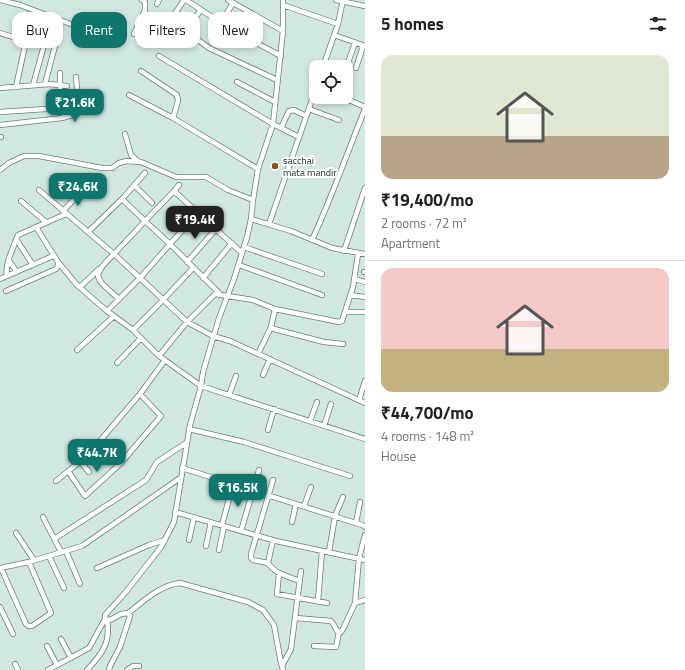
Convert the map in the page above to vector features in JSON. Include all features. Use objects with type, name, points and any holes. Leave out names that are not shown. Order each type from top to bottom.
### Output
[{"type":"street","points":[[0,0],[71,24]]},
{"type":"street","points":[[134,34],[146,10],[145,2],[142,0]]},
{"type":"street","points":[[176,12],[185,0],[208,15]]},
{"type":"street","points":[[228,0],[283,31]]},
{"type":"street","points":[[336,0],[365,6]]},
{"type":"street","points":[[325,60],[338,24],[343,1]]},
{"type":"street","points":[[87,670],[97,659],[107,642],[109,632],[105,615],[125,593],[165,540],[174,522],[186,443],[201,386],[203,372],[213,336],[244,247],[251,219],[252,200],[258,169],[273,124],[281,56],[283,2],[338,24]]},
{"type":"street","points":[[228,12],[233,3]]},
{"type":"street","points":[[0,33],[26,41],[16,87]]},
{"type":"street","points":[[334,35],[364,46],[356,68]]},
{"type":"street","points":[[200,41],[209,48],[278,80]]},
{"type":"street","points":[[349,60],[355,43]]},
{"type":"street","points":[[263,47],[281,56]]},
{"type":"street","points":[[45,84],[54,48]]},
{"type":"street","points":[[34,85],[43,49]]},
{"type":"street","points":[[158,56],[273,124],[299,137]]},
{"type":"street","points":[[140,71],[177,95],[178,101],[173,118]]},
{"type":"street","points":[[60,73],[61,108],[63,114],[69,116]]},
{"type":"street","points":[[0,125],[62,118],[77,114],[79,110],[76,76]]},
{"type":"street","points":[[237,82],[275,102]]},
{"type":"street","points":[[0,88],[45,84],[67,86]]},
{"type":"street","points":[[130,95],[173,118],[258,169]]},
{"type":"street","points":[[312,240],[325,211],[365,108],[353,102]]},
{"type":"street","points":[[269,224],[310,104]]},
{"type":"street","points":[[0,112],[61,108]]},
{"type":"street","points":[[309,108],[339,120]]},
{"type":"street","points":[[281,128],[289,111],[294,110],[306,116]]},
{"type":"street","points":[[125,134],[131,155],[139,162]]},
{"type":"street","points":[[0,170],[9,163],[24,156],[39,156],[102,168],[112,168],[119,163],[127,161],[139,162],[176,177],[206,177],[228,190],[252,200]]},
{"type":"street","points":[[88,232],[122,199],[145,173]]},
{"type":"street","points":[[134,185],[152,203]]},
{"type":"street","points":[[80,287],[114,254],[179,185]]},
{"type":"street","points":[[344,251],[365,188]]},
{"type":"street","points":[[39,190],[114,254],[187,322],[213,336],[230,341],[365,403]]},
{"type":"street","points":[[174,191],[242,253]]},
{"type":"street","points":[[7,276],[6,272],[18,235],[64,212],[81,192]]},
{"type":"street","points":[[122,199],[220,294]]},
{"type":"street","points":[[20,201],[46,222]]},
{"type":"street","points":[[107,311],[140,278],[198,213]]},
{"type":"street","points":[[251,219],[291,231],[332,248],[358,254],[365,254]]},
{"type":"street","points":[[36,227],[58,262],[80,287],[107,311],[133,330],[159,356],[201,386],[365,439]]},
{"type":"street","points":[[187,262],[216,229]]},
{"type":"street","points":[[16,239],[34,265]]},
{"type":"street","points":[[203,278],[232,243]]},
{"type":"street","points":[[244,247],[322,274]]},
{"type":"street","points":[[159,356],[187,322],[215,294],[253,300],[275,309],[339,322],[342,321],[355,279],[358,254]]},
{"type":"street","points":[[0,279],[54,256]]},
{"type":"street","points":[[9,261],[17,272]]},
{"type":"street","points":[[6,291],[56,269],[58,262]]},
{"type":"street","points":[[239,264],[322,295]]},
{"type":"street","points":[[101,267],[97,274],[99,281],[119,299]]},
{"type":"street","points":[[133,330],[193,268]]},
{"type":"street","points":[[355,279],[365,282]]},
{"type":"street","points":[[350,295],[365,297]]},
{"type":"street","points":[[258,354],[272,327],[275,309]]},
{"type":"street","points":[[345,312],[365,312]]},
{"type":"street","points":[[77,350],[114,316]]},
{"type":"street","points":[[272,327],[274,329],[309,339],[343,344]]},
{"type":"street","points":[[117,363],[141,338]]},
{"type":"street","points":[[263,375],[270,359]]},
{"type":"street","points":[[56,481],[80,461],[98,442],[140,394],[165,360]]},
{"type":"street","points":[[229,395],[236,376]]},
{"type":"street","points":[[359,400],[365,381]]},
{"type":"street","points":[[68,471],[85,496],[121,463],[161,416],[140,394]]},
{"type":"street","points":[[310,421],[317,402]]},
{"type":"street","points":[[324,426],[331,404]]},
{"type":"street","points":[[268,430],[274,409]]},
{"type":"street","points":[[189,429],[244,442],[350,476]]},
{"type":"street","points":[[98,442],[121,463]]},
{"type":"street","points":[[54,539],[146,480],[157,462],[186,443]]},
{"type":"street","points":[[80,461],[89,472]]},
{"type":"street","points":[[182,468],[365,526]]},
{"type":"street","points":[[241,531],[259,470]]},
{"type":"street","points":[[16,532],[31,561],[51,613],[32,626],[26,624],[1,568],[31,561],[82,546],[180,478]]},
{"type":"street","points":[[273,480],[256,535],[251,558],[253,560],[268,563],[279,573],[300,580]]},
{"type":"street","points":[[219,550],[233,484]]},
{"type":"street","points":[[304,506],[311,487]]},
{"type":"street","points":[[329,552],[335,516],[343,497]]},
{"type":"street","points":[[356,522],[360,502]]},
{"type":"street","points":[[292,522],[296,504]]},
{"type":"street","points":[[175,512],[272,540],[365,560]]},
{"type":"street","points":[[42,517],[80,584]]},
{"type":"street","points":[[189,540],[194,517]]},
{"type":"street","points":[[206,546],[211,522]]},
{"type":"street","points":[[314,646],[336,647],[339,632],[343,629],[355,603],[359,558],[365,535]]},
{"type":"street","points":[[97,568],[149,545],[165,540]]},
{"type":"street","points":[[268,563],[272,540]]},
{"type":"street","points":[[318,601],[322,550]]},
{"type":"street","points":[[49,556],[64,588]]},
{"type":"street","points":[[283,668],[291,649],[301,571]]},
{"type":"street","points":[[279,573],[277,594],[327,603]]},
{"type":"street","points":[[48,670],[89,648],[106,620],[128,613],[154,593],[175,583],[180,583],[248,602],[263,610],[274,625],[283,668]]},
{"type":"street","points":[[355,603],[365,600]]},
{"type":"street","points":[[0,607],[14,634]]},
{"type":"street","points":[[109,670],[128,626],[130,616],[128,613]]},
{"type":"street","points":[[296,618],[331,621],[339,632]]},
{"type":"street","points":[[61,640],[71,658]]},
{"type":"street","points":[[47,646],[57,665]]},
{"type":"street","points":[[15,664],[18,670]]},
{"type":"street","points":[[127,670],[133,666],[139,666]]},
{"type":"place","name":"sacchai mata mandir","points":[[275,166]]}]
